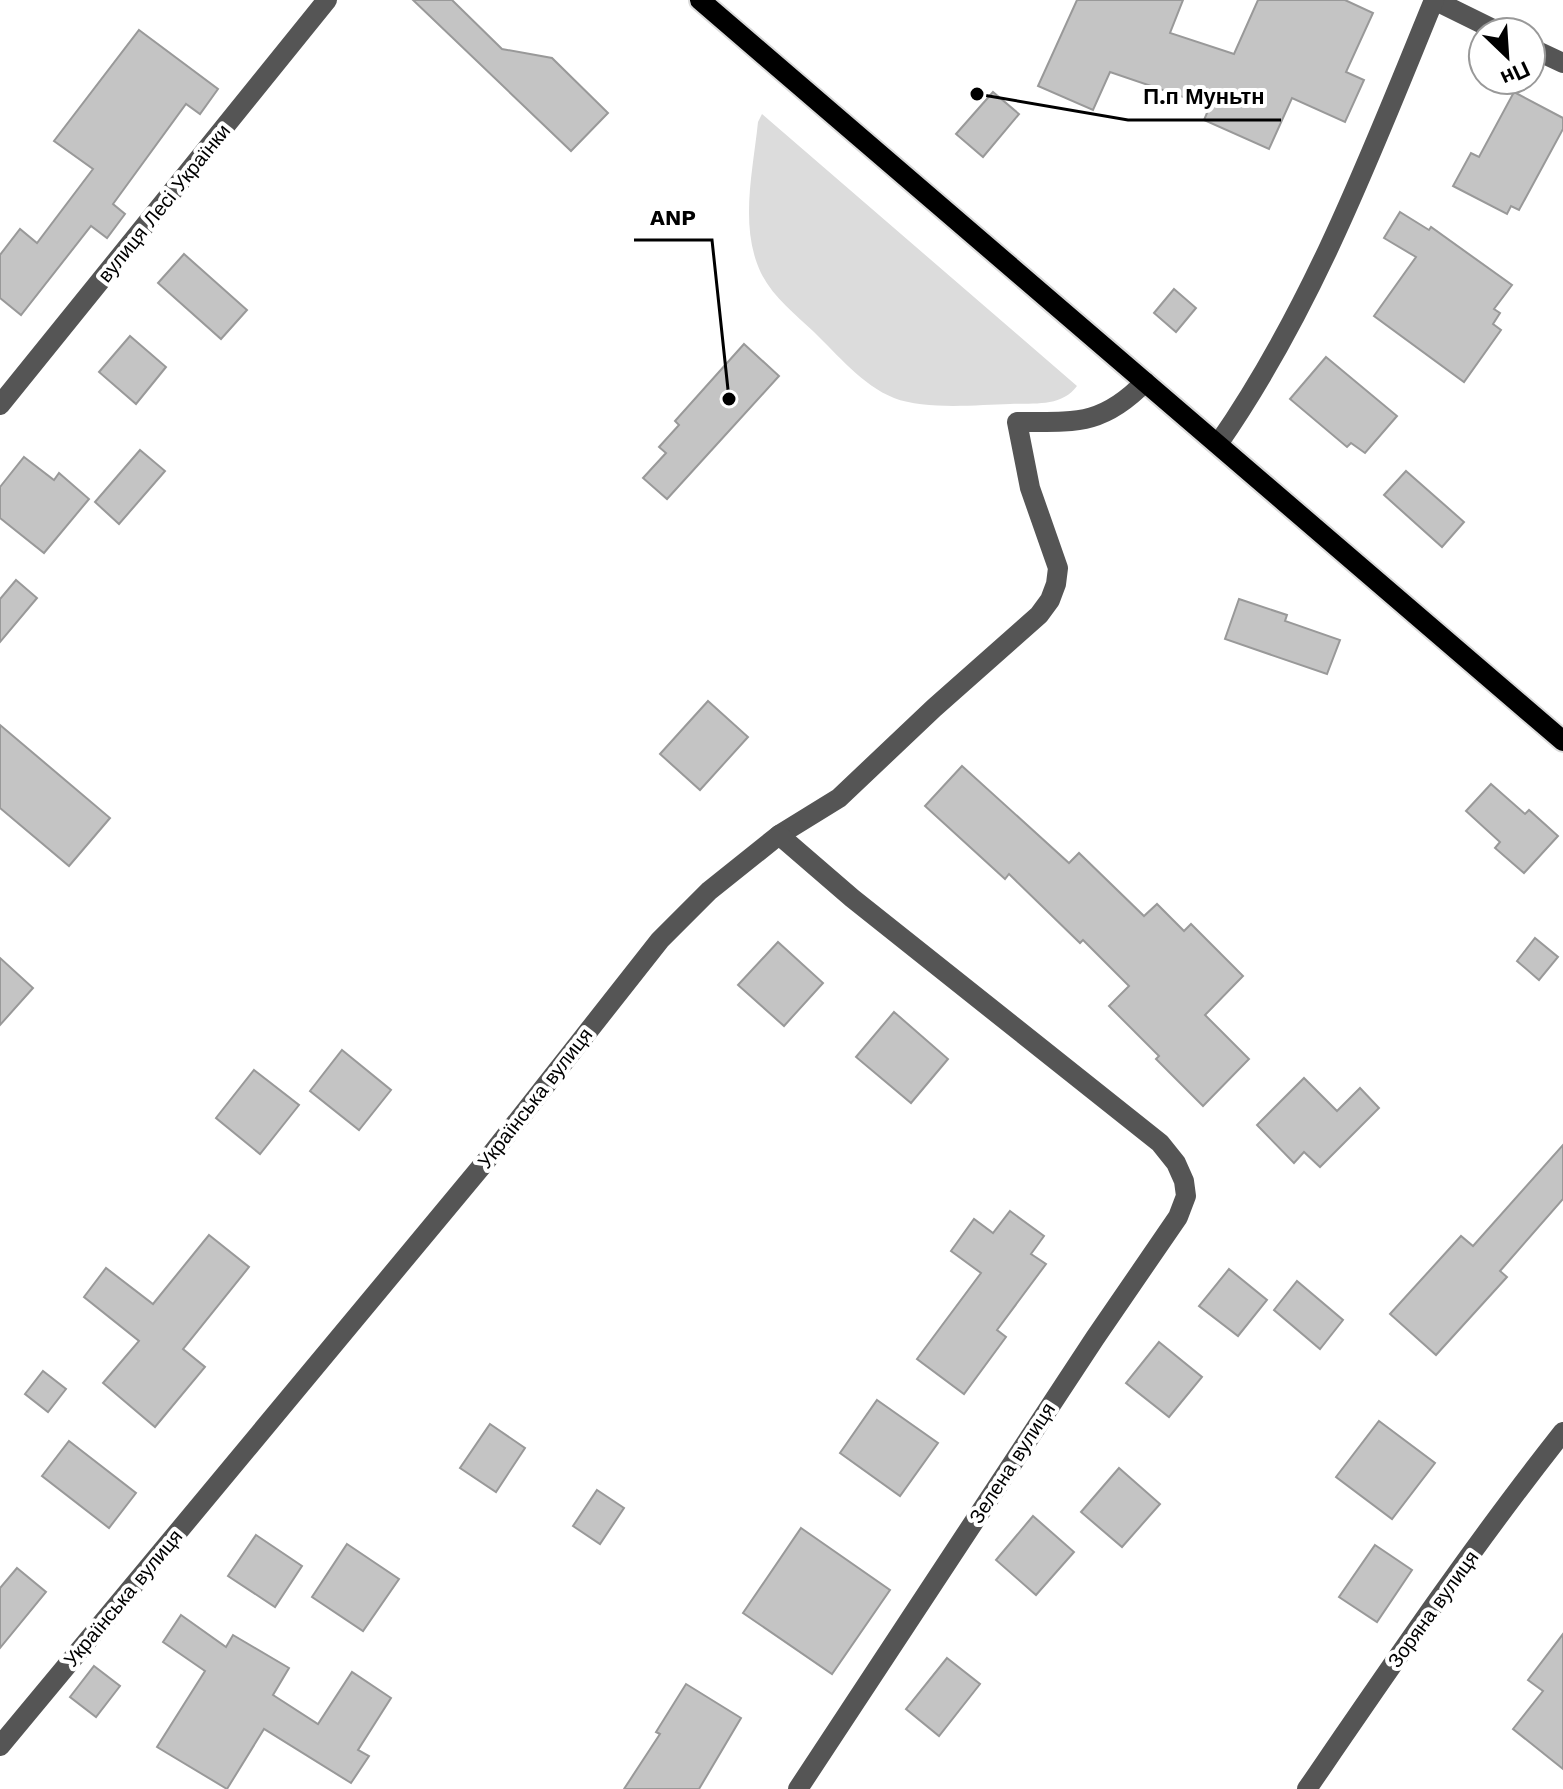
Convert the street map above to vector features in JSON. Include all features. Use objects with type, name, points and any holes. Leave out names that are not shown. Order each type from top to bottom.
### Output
[{"type":"main road","points":[[700,0],[1563,741]]},
{"type":"street","name":"вулиця Лесі Українки","points":[[0,405],[327,0]]},
{"type":"street","points":[[1218,444],[1258,383],[1340,222],[1434,0],[1467,16]]},
{"type":"street","name":"Українська вулиця","points":[[0,1746],[486,1161],[660,940],[709,891],[779,835],[839,798],[934,708],[1022,631],[1050,600],[1058,568],[1030,488],[1017,422],[1081,420],[1099,416],[1128,400],[1145,382]]},
{"type":"street","name":"Зелена вулиця","points":[[779,835],[864,908],[1153,1137],[1171,1156],[1184,1181],[1186,1196],[1178,1217],[798,1789]]},
{"type":"street","name":"Зоряна вулиця","points":[[1307,1789],[1458,1573],[1563,1432]]},
{"type":"shaded area","points":[[762,114],[1077,386],[1071,393],[1047,402],[967,406],[906,402],[882,392],[841,360],[778,297],[766,282],[754,255],[749,199],[758,122]]},
{"type":"building","points":[[413,0],[452,0],[502,49],[552,58],[608,113],[571,151]]},
{"type":"building","points":[[1077,0],[1183,0],[1170,33],[1234,54],[1258,0],[1345,0],[1373,13],[1346,72],[1364,80],[1345,122],[1292,98],[1269,149],[1204,120],[1210,106],[1110,72],[1093,110],[1038,86]]},
{"type":"building","points":[[139,30],[218,89],[200,114],[186,104],[113,204],[125,214],[107,238],[91,226],[21,315],[0,298],[0,255],[20,229],[37,243],[93,169],[54,141]]},
{"type":"building","points":[[993,92],[1019,114],[983,157],[956,134]]},
{"type":"building","points":[[1512,96],[1522,96],[1563,118],[1563,129],[1519,210],[1511,206],[1507,214],[1453,186],[1471,153],[1479,157]]},
{"type":"building","points":[[1400,212],[1429,230],[1431,227],[1512,285],[1494,309],[1500,313],[1493,324],[1501,330],[1464,382],[1374,316],[1416,257],[1384,238]]},
{"type":"building","points":[[184,254],[247,310],[221,339],[158,283]]},
{"type":"building","points":[[1174,289],[1196,308],[1176,332],[1154,313]]},
{"type":"building","points":[[130,336],[166,367],[136,404],[99,372]]},
{"type":"building","points":[[744,344],[779,376],[667,499],[643,478],[666,453],[659,447],[679,425],[675,421]]},
{"type":"building","points":[[1326,357],[1397,416],[1365,453],[1351,443],[1347,447],[1290,399]]},
{"type":"building","points":[[140,450],[165,471],[119,524],[95,502]]},
{"type":"building","points":[[24,457],[54,480],[59,473],[89,499],[44,553],[0,518],[0,487]]},
{"type":"building","points":[[1406,471],[1464,522],[1442,547],[1384,495]]},
{"type":"building","points":[[16,580],[37,598],[0,642],[0,599]]},
{"type":"building","points":[[1239,599],[1287,615],[1285,621],[1340,640],[1327,674],[1225,639]]},
{"type":"building","points":[[708,701],[748,737],[700,790],[660,754]]},
{"type":"building","points":[[0,725],[110,818],[69,866],[0,808]]},
{"type":"building","points":[[962,766],[1069,863],[1079,853],[1144,916],[1157,904],[1184,931],[1191,924],[1243,976],[1205,1015],[1249,1059],[1203,1106],[1109,1006],[1129,986],[1009,874],[1005,879],[925,806]]},
{"type":"building","points":[[1491,784],[1525,814],[1529,810],[1558,836],[1524,873],[1495,848],[1500,842],[1466,811]]},
{"type":"building","points":[[1535,938],[1558,957],[1539,980],[1517,961]]},
{"type":"building","points":[[778,942],[823,983],[784,1026],[738,985]]},
{"type":"building","points":[[0,958],[33,988],[0,1025]]},
{"type":"building","points":[[894,1012],[948,1059],[911,1103],[856,1057]]},
{"type":"building","points":[[342,1050],[391,1090],[359,1130],[310,1091]]},
{"type":"building","points":[[254,1070],[299,1105],[260,1154],[216,1118]]},
{"type":"building","points":[[1304,1078],[1337,1111],[1360,1088],[1379,1108],[1320,1167],[1304,1152],[1294,1163],[1257,1125]]},
{"type":"building","points":[[1563,1145],[1563,1199],[1500,1271],[1507,1277],[1436,1355],[1390,1314],[1461,1236],[1473,1246]]},
{"type":"building","points":[[1010,1211],[1044,1236],[1031,1254],[1046,1264],[997,1330],[1006,1337],[964,1394],[917,1359],[981,1273],[951,1251],[974,1219],[993,1233]]},
{"type":"building","points":[[209,1235],[249,1267],[183,1349],[205,1367],[155,1427],[103,1383],[139,1341],[84,1297],[106,1268],[153,1304]]},
{"type":"building","points":[[1229,1269],[1267,1300],[1238,1336],[1199,1306]]},
{"type":"building","points":[[1297,1281],[1343,1320],[1320,1349],[1274,1310]]},
{"type":"building","points":[[1159,1342],[1202,1377],[1169,1417],[1126,1383]]},
{"type":"building","points":[[43,1371],[66,1389],[48,1412],[25,1394]]},
{"type":"building","points":[[877,1400],[938,1443],[900,1496],[840,1453]]},
{"type":"building","points":[[1379,1421],[1435,1463],[1392,1519],[1336,1477]]},
{"type":"building","points":[[490,1424],[525,1448],[496,1492],[460,1468]]},
{"type":"building","points":[[69,1441],[136,1493],[109,1528],[42,1476]]},
{"type":"building","points":[[1119,1468],[1160,1504],[1122,1547],[1081,1512]]},
{"type":"building","points":[[597,1490],[624,1508],[600,1544],[573,1526]]},
{"type":"building","points":[[1033,1516],[1074,1552],[1036,1595],[996,1560]]},
{"type":"building","points":[[801,1528],[890,1590],[832,1674],[743,1613]]},
{"type":"building","points":[[256,1535],[302,1566],[275,1607],[228,1576]]},
{"type":"building","points":[[347,1544],[399,1579],[363,1631],[312,1597]]},
{"type":"building","points":[[1375,1545],[1412,1570],[1377,1622],[1339,1597]]},
{"type":"building","points":[[17,1568],[46,1592],[0,1648],[0,1588]]},
{"type":"building","points":[[181,1615],[226,1647],[233,1635],[289,1668],[273,1695],[318,1724],[352,1672],[391,1698],[358,1750],[369,1756],[351,1783],[264,1729],[227,1789],[157,1747],[205,1671],[163,1642]]},
{"type":"building","points":[[1563,1634],[1563,1769],[1513,1729],[1543,1691],[1528,1680]]},
{"type":"building","points":[[947,1658],[980,1684],[939,1736],[906,1709]]},
{"type":"building","points":[[94,1666],[120,1686],[96,1717],[70,1697]]},
{"type":"building","points":[[686,1684],[741,1718],[699,1789],[624,1789],[660,1734],[656,1732]]},
{"type":"place","name":"П.п Муньтн","points":[[977,94]]},
{"type":"place","name":"ANP","points":[[729,399]]}]
